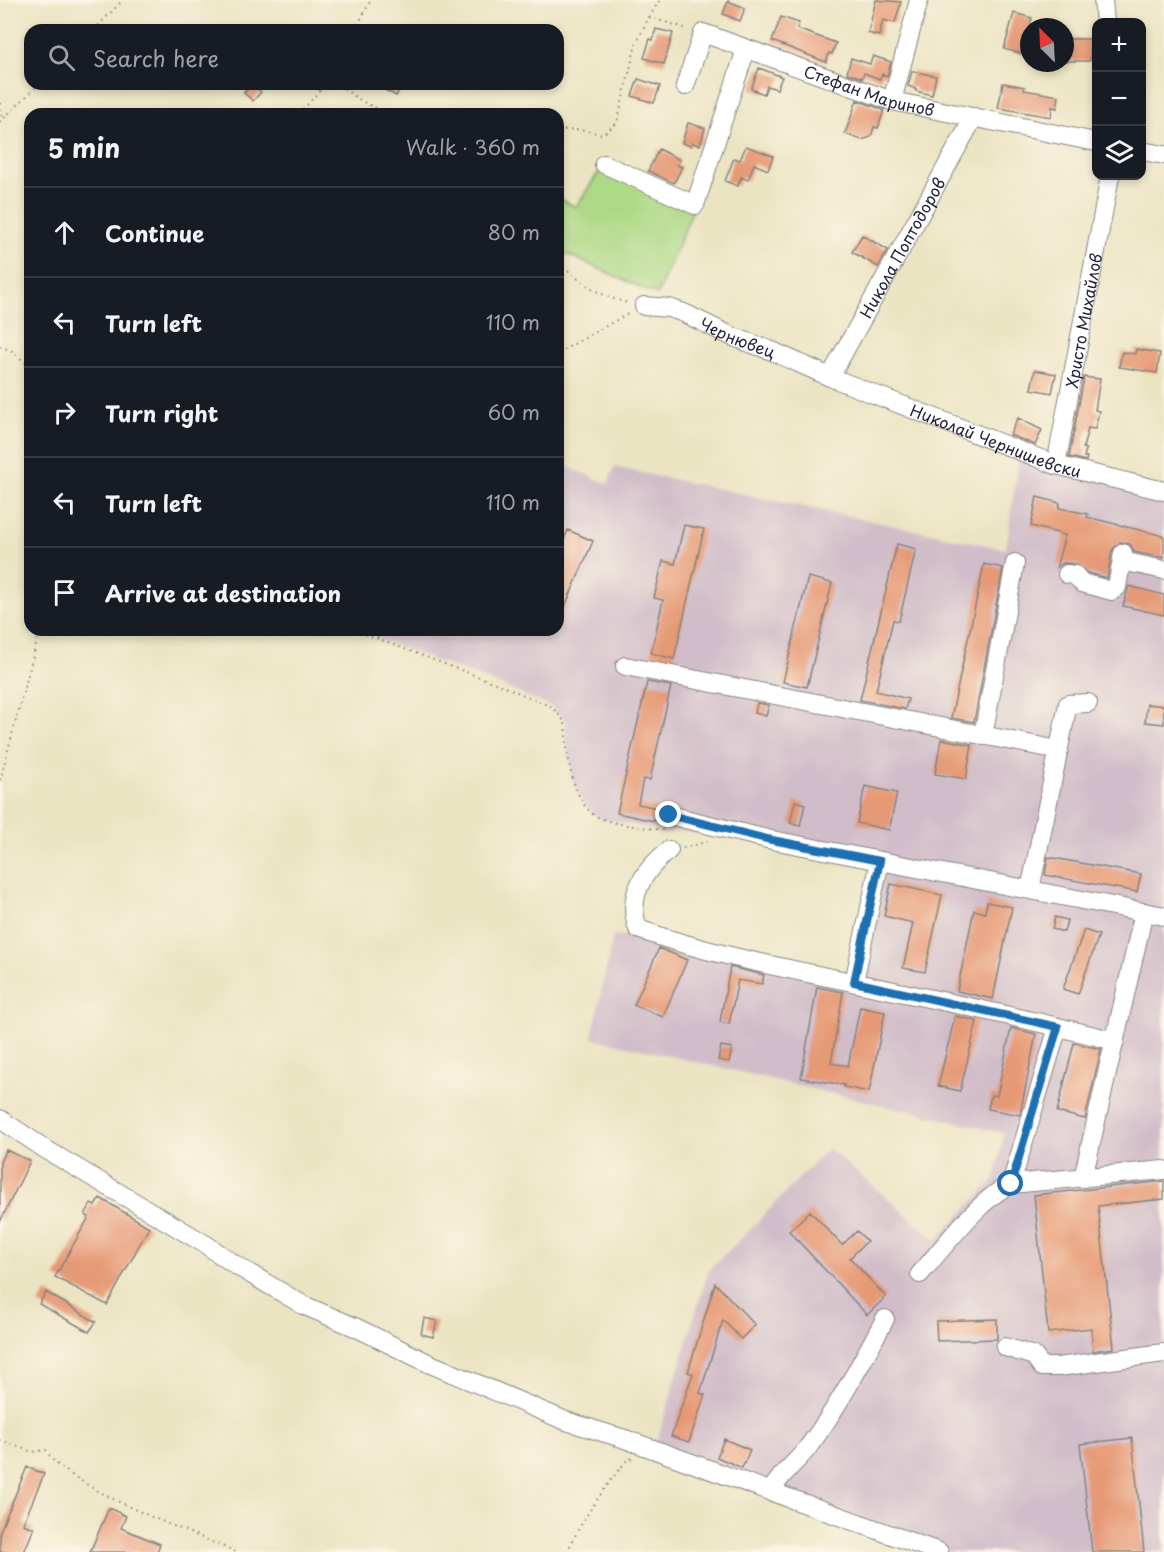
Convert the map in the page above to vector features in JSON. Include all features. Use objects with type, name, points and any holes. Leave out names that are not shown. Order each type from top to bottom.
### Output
[{"type":"street","points":[[892,101],[919,0]]},
{"type":"street","points":[[1103,0],[1105,18]]},
{"type":"street","points":[[685,86],[702,33]]},
{"type":"street","name":"Стефан Маринов","points":[[702,33],[892,101],[1092,141]]},
{"type":"street","points":[[604,164],[695,205],[746,49]]},
{"type":"street","name":"Никола Поптодоров","points":[[830,377],[974,117]]},
{"type":"street","points":[[1146,152],[1164,155]]},
{"type":"street","name":"Христо Михайлов","points":[[1056,465],[1109,180]]},
{"type":"street","name":"Чернювец","points":[[644,306],[669,308],[684,313],[731,336],[772,351],[830,377]]},
{"type":"street","name":"Николай Чернишевски","points":[[830,377],[1056,465],[1164,491]]},
{"type":"street","points":[[1066,574],[1075,575],[1082,583],[1112,591],[1117,586],[1122,557],[1164,570]]},
{"type":"street","points":[[983,736],[1015,563]]},
{"type":"street","points":[[625,666],[1059,750]]},
{"type":"street","points":[[1030,890],[1068,704],[1088,703]]},
{"type":"street","points":[[669,815],[767,839],[1164,916]]},
{"type":"street","points":[[669,850],[647,870],[636,890],[634,918],[638,929],[680,944],[752,962],[854,982],[1115,1041]]},
{"type":"street","points":[[854,982],[880,861]]},
{"type":"street","points":[[1083,1178],[1144,912]]},
{"type":"street","points":[[1011,1184],[1058,1027]]},
{"type":"street","points":[[0,1119],[45,1149],[303,1305],[357,1328],[428,1363],[566,1421],[654,1449],[939,1552]]},
{"type":"street","points":[[920,1274],[986,1201],[1011,1184],[1164,1170]]},
{"type":"street","points":[[771,1492],[777,1479],[808,1447],[862,1362],[885,1319]]},
{"type":"street","points":[[1005,1347],[1034,1356],[1042,1367],[1058,1367],[1164,1353]]},
{"type":"path","points":[[100,24],[123,0]]},
{"type":"path","points":[[358,24],[372,0]]},
{"type":"path","points":[[564,130],[603,134],[617,123],[636,44],[649,16],[660,0]]},
{"type":"path","points":[[649,16],[702,33]]},
{"type":"path","points":[[1,121],[33,90]]},
{"type":"path","points":[[304,108],[321,90]]},
{"type":"path","points":[[345,90],[373,108]]},
{"type":"path","points":[[0,103],[1,121]]},
{"type":"path","points":[[564,267],[601,295],[644,306]]},
{"type":"path","points":[[564,350],[644,306]]},
{"type":"path","points":[[0,346],[12,351],[24,362]]},
{"type":"path","points":[[0,780],[38,636]]},
{"type":"path","points":[[371,636],[552,707],[565,722],[573,782],[583,803],[598,818],[667,831],[669,850],[695,846],[714,838]]},
{"type":"path","points":[[0,1440],[32,1452],[46,1450],[56,1463],[97,1490],[136,1510],[236,1552]]},
{"type":"path","points":[[567,1552],[583,1519],[627,1460],[654,1449]]},
{"type":"shaded area","points":[[1020,451],[1164,491],[1164,1552],[939,1552],[654,1450],[709,1269],[828,1148],[936,1240],[995,1179],[1004,1133],[592,1038],[613,935],[632,937],[638,929],[853,982],[880,862],[767,839],[667,831],[598,818],[583,803],[573,782],[565,722],[552,707],[379,639],[378,636],[564,636],[564,466],[608,484],[614,467],[1006,549]]},
{"type":"green space","points":[[604,164],[695,205],[657,295],[564,253],[564,201],[576,207]]},
{"type":"building","points":[[876,0],[901,2],[895,23],[883,20],[879,36],[868,33]]},
{"type":"building","points":[[728,1],[745,8],[740,21],[723,14]]},
{"type":"building","points":[[1014,13],[1032,18],[1020,18],[1020,53],[1004,49]]},
{"type":"building","points":[[781,17],[799,23],[797,29],[836,43],[826,62],[772,41]]},
{"type":"building","points":[[656,29],[673,33],[664,64],[644,58]]},
{"type":"building","points":[[1074,39],[1091,39],[1090,61],[1074,61]]},
{"type":"building","points":[[873,56],[891,62],[887,76],[882,74],[880,79],[864,73],[862,78],[847,73],[851,58],[870,64]]},
{"type":"building","points":[[759,68],[782,77],[777,89],[767,86],[764,94],[751,89]]},
{"type":"building","points":[[912,71],[936,76],[932,95],[916,91],[908,86]]},
{"type":"building","points":[[638,79],[660,86],[654,103],[632,96]]},
{"type":"building","points":[[1003,83],[1025,87],[1024,90],[1059,96],[1057,108],[1052,107],[1051,117],[998,108]]},
{"type":"building","points":[[247,90],[261,92],[253,101],[244,93]]},
{"type":"building","points":[[385,90],[399,90],[396,96]]},
{"type":"building","points":[[857,100],[884,110],[878,128],[874,127],[871,137],[862,140],[845,134]]},
{"type":"building","points":[[688,123],[705,128],[700,145],[692,143],[691,146],[682,143]]},
{"type":"building","points":[[746,146],[773,156],[768,170],[754,164],[748,180],[741,177],[738,186],[725,181],[734,158],[740,160]]},
{"type":"building","points":[[659,149],[680,160],[677,165],[682,167],[674,183],[648,171]]},
{"type":"building","points":[[862,235],[888,250],[878,267],[852,252]]},
{"type":"building","points":[[1136,349],[1160,353],[1157,373],[1119,367],[1122,352],[1135,354]]},
{"type":"building","points":[[1035,370],[1056,374],[1052,393],[1031,389]]},
{"type":"building","points":[[1084,377],[1100,379],[1095,410],[1099,411],[1095,429],[1088,428],[1083,448],[1086,449],[1084,457],[1087,457],[1086,461],[1069,457]]},
{"type":"building","points":[[1018,418],[1042,430],[1035,445],[1010,435]]},
{"type":"building","points":[[1037,497],[1060,503],[1059,508],[1088,514],[1087,517],[1164,536],[1164,558],[1134,552],[1130,544],[1120,542],[1112,550],[1107,578],[1088,573],[1076,564],[1063,563],[1056,568],[1065,535],[1031,526]]},
{"type":"building","points":[[684,525],[704,529],[674,659],[651,653],[663,600],[654,598],[663,561],[675,564]]},
{"type":"building","points":[[568,530],[593,541],[564,609],[564,540]]},
{"type":"building","points":[[897,544],[916,549],[899,621],[893,620],[876,691],[908,699],[905,709],[860,700]]},
{"type":"building","points":[[984,564],[1003,568],[974,722],[951,718]]},
{"type":"building","points":[[808,577],[832,583],[807,687],[783,682]]},
{"type":"building","points":[[1129,586],[1164,595],[1164,615],[1123,606]]},
{"type":"building","points":[[647,682],[671,686],[650,780],[643,779],[638,804],[657,808],[654,821],[617,813]]},
{"type":"building","points":[[757,703],[769,705],[766,716],[755,713]]},
{"type":"building","points":[[1147,704],[1164,706],[1164,724],[1145,722]]},
{"type":"building","points":[[941,739],[972,745],[966,779],[935,774]]},
{"type":"building","points":[[865,786],[897,793],[889,830],[857,823]]},
{"type":"building","points":[[795,801],[805,804],[800,826],[790,823]]},
{"type":"building","points":[[1048,857],[1141,874],[1137,892],[1045,875]]},
{"type":"building","points":[[891,884],[942,895],[925,972],[903,968],[913,923],[884,916]]},
{"type":"building","points":[[987,902],[1012,907],[993,999],[957,991],[974,910],[985,913]]},
{"type":"building","points":[[1055,917],[1067,920],[1064,932],[1052,929]]},
{"type":"building","points":[[1084,930],[1099,935],[1078,994],[1063,989]]},
{"type":"building","points":[[659,948],[687,960],[663,1017],[634,1005]]},
{"type":"building","points":[[730,967],[764,975],[762,984],[738,980],[729,1024],[720,1022]]},
{"type":"building","points":[[817,987],[843,992],[831,1063],[848,1066],[860,1007],[885,1012],[869,1092],[844,1087],[844,1085],[801,1078]]},
{"type":"building","points":[[955,1016],[977,1021],[960,1091],[938,1086]]},
{"type":"building","points":[[1011,1028],[1036,1034],[1020,1115],[988,1109],[991,1095],[997,1096]]},
{"type":"building","points":[[1074,1043],[1101,1049],[1085,1119],[1057,1112]]},
{"type":"building","points":[[721,1046],[732,1048],[729,1062],[718,1060]]},
{"type":"building","points":[[6,1150],[30,1161],[0,1222],[0,1162]]},
{"type":"building","points":[[1164,1181],[1164,1199],[1098,1206],[1114,1348],[1093,1351],[1091,1328],[1048,1333],[1034,1195]]},
{"type":"building","points":[[100,1198],[149,1227],[107,1305],[55,1277],[89,1217],[85,1215],[91,1204],[95,1206]]},
{"type":"building","points":[[810,1211],[842,1245],[857,1231],[867,1241],[850,1258],[886,1297],[867,1315],[789,1231]]},
{"type":"building","points":[[715,1283],[755,1325],[741,1339],[723,1320],[700,1393],[705,1395],[689,1442],[671,1436],[693,1374],[688,1372]]},
{"type":"building","points":[[46,1292],[96,1322],[89,1332],[39,1304]]},
{"type":"building","points":[[424,1318],[437,1321],[433,1337],[421,1334]]},
{"type":"building","points":[[997,1319],[997,1339],[937,1341],[936,1321]]},
{"type":"building","points":[[1132,1438],[1144,1552],[1092,1552],[1080,1444]]},
{"type":"building","points":[[724,1439],[750,1450],[742,1468],[717,1457]]},
{"type":"building","points":[[27,1467],[44,1474],[23,1524],[34,1528],[24,1552],[0,1552],[0,1531]]},
{"type":"building","points":[[109,1508],[126,1516],[121,1528],[160,1544],[157,1552],[90,1552]]},
{"type":"route","points":[[669,815],[767,839],[880,861],[854,982],[1058,1027],[1011,1184]]}]
